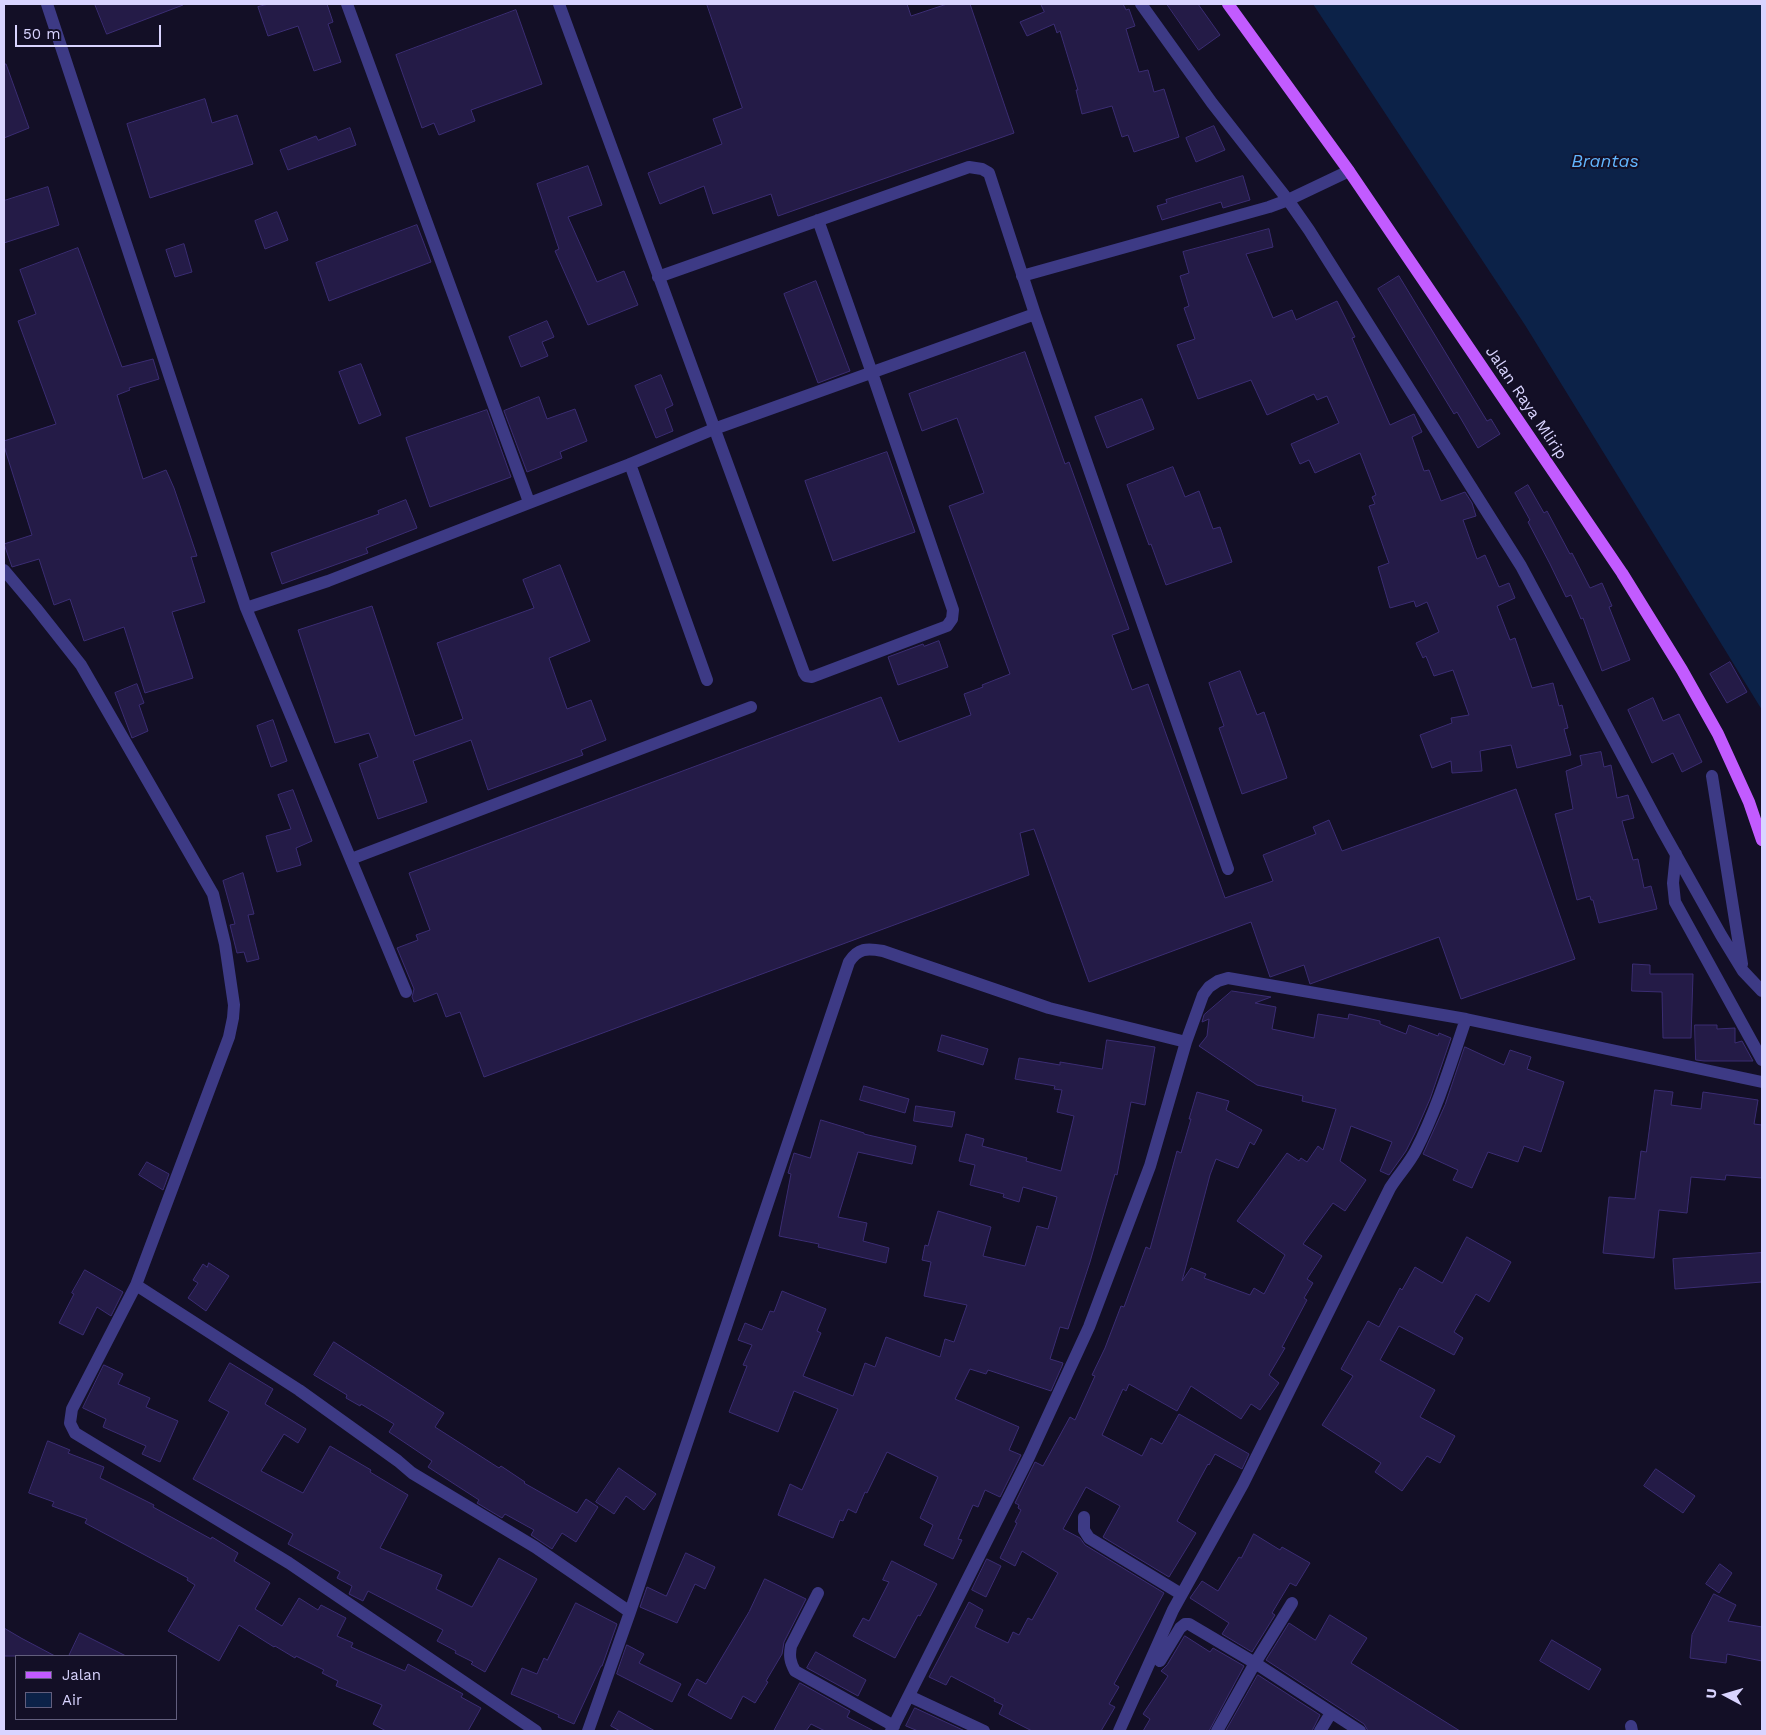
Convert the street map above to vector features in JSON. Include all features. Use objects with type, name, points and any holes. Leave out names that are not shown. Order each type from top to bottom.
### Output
[{"type":"main road","name":"Jalan Raya Mlirip","points":[[1228,4],[1349,171],[1616,565],[1672,654],[1718,734],[1749,802],[1762,840]]},
{"type":"street","points":[[47,4],[246,608],[406,992]]},
{"type":"street","points":[[346,4],[529,502]]},
{"type":"street","points":[[559,4],[804,673],[812,678],[947,626],[952,620],[953,610],[818,220]]},
{"type":"street","points":[[1141,4],[1212,103],[1288,200],[1309,230],[1521,566],[1676,854],[1743,971],[1762,991]]},
{"type":"street","points":[[658,277],[968,167],[982,169],[989,173],[1035,314],[1228,869]]},
{"type":"street","points":[[1022,276],[1260,210],[1288,200],[1349,171]]},
{"type":"street","points":[[246,608],[328,581],[630,464],[714,429],[872,374],[1035,314]]},
{"type":"street","points":[[630,464],[707,680]]},
{"type":"street","points":[[4,570],[82,665],[213,894],[225,944],[234,1004],[229,1037],[136,1285],[72,1409],[70,1423],[75,1432],[289,1564],[536,1731]]},
{"type":"street","points":[[351,859],[751,707]]},
{"type":"street","points":[[1712,776],[1743,971]]},
{"type":"street","points":[[1676,854],[1673,882],[1675,902],[1762,1060]]},
{"type":"street","points":[[588,1731],[630,1612],[848,962],[854,954],[862,950],[882,951],[1049,1008],[1186,1042]]},
{"type":"street","points":[[818,1593],[791,1646],[789,1655],[791,1664],[795,1670],[892,1729],[1029,1458],[1089,1326],[1150,1166],[1186,1042],[1203,995],[1209,987],[1218,981],[1228,978],[1466,1020],[1762,1082]]},
{"type":"street","points":[[1119,1731],[1181,1594],[1243,1484],[1390,1188],[1423,1136],[1466,1020]]},
{"type":"street","points":[[136,1285],[300,1390],[412,1473],[535,1548],[630,1612]]},
{"type":"street","points":[[1084,1517],[1084,1530],[1089,1538],[1181,1594]]},
{"type":"street","points":[[1217,1731],[1255,1663],[1292,1603]]},
{"type":"street","points":[[1173,1610],[1176,1635]]},
{"type":"street","points":[[1160,1661],[1180,1628],[1185,1624],[1189,1624],[1255,1663],[1360,1731]]},
{"type":"street","points":[[909,1696],[984,1731]]},
{"type":"street","points":[[1320,1731],[1330,1713]]},
{"type":"water","name":"Brantas","points":[[1313,4],[1762,4],[1762,710],[1525,325]]},
{"type":"building","points":[[95,4],[183,4],[183,5],[107,34]]},
{"type":"building","points":[[269,4],[327,4],[333,22],[328,24],[341,62],[314,71],[298,26],[268,36],[258,7]]},
{"type":"building","points":[[707,4],[907,4],[911,16],[947,4],[970,4],[1014,133],[778,216],[771,194],[713,214],[704,186],[660,204],[648,173],[722,144],[713,119],[742,108]]},
{"type":"building","points":[[1041,4],[1123,4],[1126,10],[1129,9],[1135,26],[1126,29],[1139,72],[1148,70],[1154,92],[1164,89],[1179,137],[1134,152],[1128,135],[1122,137],[1112,106],[1082,114],[1076,90],[1078,90],[1060,31],[1057,33],[1054,24],[1027,36],[1020,22],[1044,12]]},
{"type":"building","points":[[1167,4],[1198,4],[1220,35],[1199,50]]},
{"type":"building","points":[[516,10],[542,84],[471,110],[475,121],[439,135],[434,123],[422,128],[396,55]]},
{"type":"building","points":[[4,64],[6,64],[29,128],[4,138]]},
{"type":"building","points":[[205,99],[212,123],[237,115],[253,164],[150,198],[127,124]]},
{"type":"building","points":[[1214,126],[1225,150],[1196,162],[1186,138]]},
{"type":"building","points":[[350,128],[356,145],[288,170],[280,150],[316,136],[318,140]]},
{"type":"building","points":[[588,166],[602,205],[568,217],[597,282],[624,271],[638,305],[588,325],[555,251],[559,249],[537,184]]},
{"type":"building","points":[[1243,176],[1250,200],[1223,208],[1221,202],[1162,220],[1157,206],[1167,203],[1166,200]]},
{"type":"building","points":[[48,187],[59,225],[4,243],[4,201]]},
{"type":"building","points":[[277,212],[288,240],[265,249],[255,221]]},
{"type":"building","points":[[417,225],[431,262],[329,301],[316,263]]},
{"type":"building","points":[[1269,229],[1273,247],[1246,254],[1273,318],[1292,310],[1296,320],[1337,301],[1355,337],[1352,338],[1390,425],[1414,414],[1422,432],[1412,437],[1424,471],[1429,470],[1441,501],[1465,492],[1472,503],[1476,516],[1463,520],[1477,559],[1485,555],[1499,587],[1509,583],[1515,598],[1497,606],[1510,640],[1515,638],[1532,688],[1553,683],[1559,706],[1562,705],[1568,728],[1564,729],[1571,755],[1517,768],[1511,745],[1480,751],[1482,771],[1452,773],[1451,761],[1432,768],[1420,735],[1452,723],[1451,718],[1469,715],[1453,670],[1434,676],[1426,656],[1423,658],[1416,643],[1439,632],[1427,602],[1416,607],[1414,601],[1390,608],[1378,567],[1389,563],[1369,506],[1375,504],[1372,497],[1376,495],[1360,453],[1315,473],[1309,460],[1300,464],[1291,444],[1339,423],[1327,396],[1317,400],[1314,394],[1267,415],[1251,380],[1198,399],[1177,345],[1195,339],[1184,308],[1189,306],[1180,276],[1189,273],[1183,252]]},
{"type":"building","points":[[184,244],[192,272],[175,277],[166,250]]},
{"type":"building","points":[[78,248],[122,367],[153,359],[159,379],[129,388],[130,390],[117,395],[143,479],[166,470],[174,488],[197,556],[191,557],[205,602],[172,612],[193,678],[145,693],[124,627],[84,641],[70,599],[54,605],[39,559],[12,567],[4,544],[32,535],[4,441],[56,424],[18,321],[36,314],[20,270]]},
{"type":"building","points":[[1399,276],[1487,421],[1491,419],[1500,434],[1478,448],[1457,412],[1454,414],[1378,289]]},
{"type":"building","points":[[816,281],[850,371],[818,383],[784,294]]},
{"type":"building","points":[[547,321],[554,337],[542,342],[548,356],[521,367],[509,337]]},
{"type":"building","points":[[1025,352],[1065,464],[1069,462],[1129,629],[1112,635],[1132,690],[1148,684],[1225,898],[1273,881],[1263,855],[1316,834],[1313,827],[1329,820],[1342,851],[1516,789],[1575,959],[1461,999],[1439,937],[1310,984],[1304,965],[1270,977],[1251,922],[1089,982],[1034,829],[1020,833],[1029,875],[484,1077],[460,1012],[446,1017],[437,993],[414,1002],[412,997],[414,989],[397,948],[418,940],[416,935],[430,930],[409,873],[881,697],[899,742],[971,715],[964,694],[1010,674],[949,506],[984,493],[957,418],[922,431],[909,394]]},
{"type":"building","points":[[361,364],[381,415],[359,424],[339,372]]},
{"type":"building","points":[[661,375],[673,405],[665,409],[673,431],[656,438],[635,386]]},
{"type":"building","points":[[539,397],[547,419],[575,409],[587,441],[560,452],[562,458],[527,472],[504,411]]},
{"type":"building","points":[[1142,399],[1154,429],[1107,448],[1095,417]]},
{"type":"building","points":[[487,410],[511,477],[430,507],[406,438]]},
{"type":"building","points":[[887,452],[915,532],[833,561],[805,481]]},
{"type":"building","points":[[1173,467],[1185,497],[1199,491],[1213,529],[1220,527],[1232,562],[1166,585],[1127,485]]},
{"type":"building","points":[[1528,485],[1544,513],[1547,511],[1590,588],[1602,583],[1612,606],[1609,607],[1630,660],[1602,671],[1583,618],[1581,619],[1571,595],[1566,597],[1528,522],[1530,520],[1515,493]]},
{"type":"building","points":[[406,500],[417,528],[366,548],[368,553],[282,584],[271,553],[379,514],[378,511]]},
{"type":"building","points":[[560,565],[590,641],[549,658],[567,709],[591,700],[606,740],[581,750],[583,755],[488,790],[471,740],[413,761],[427,802],[378,819],[359,764],[378,757],[369,733],[335,743],[298,630],[372,606],[415,736],[463,719],[437,643],[534,608],[523,580]]},
{"type":"building","points":[[939,641],[948,667],[898,685],[888,657],[923,644],[924,646]]},
{"type":"building","points":[[1730,662],[1747,692],[1727,703],[1710,674]]},
{"type":"building","points":[[1240,671],[1257,715],[1264,712],[1287,778],[1242,794],[1219,728],[1224,726],[1209,683]]},
{"type":"building","points":[[137,684],[144,703],[139,705],[148,731],[132,738],[115,693]]},
{"type":"building","points":[[1653,698],[1663,721],[1679,714],[1702,762],[1682,772],[1673,753],[1652,763],[1628,710]]},
{"type":"building","points":[[273,720],[287,761],[271,767],[257,726]]},
{"type":"building","points":[[1601,752],[1604,767],[1611,765],[1617,798],[1628,795],[1634,818],[1622,821],[1633,860],[1638,859],[1644,888],[1651,886],[1657,909],[1599,923],[1593,900],[1591,900],[1590,896],[1577,900],[1555,814],[1573,809],[1566,771],[1582,765],[1580,756]]},
{"type":"building","points":[[293,790],[312,841],[296,848],[301,865],[277,872],[266,836],[291,829],[278,795]]},
{"type":"building","points":[[243,873],[254,914],[248,915],[259,959],[247,962],[244,952],[237,953],[230,925],[235,924],[223,881]]},
{"type":"building","points":[[1633,964],[1650,965],[1650,974],[1693,974],[1691,1038],[1663,1038],[1662,992],[1632,991]]},
{"type":"building","points":[[1232,991],[1271,997],[1255,1003],[1276,1007],[1272,1029],[1314,1038],[1318,1014],[1348,1019],[1349,1014],[1380,1021],[1380,1024],[1406,1034],[1409,1025],[1438,1036],[1439,1033],[1451,1038],[1430,1099],[1416,1131],[1406,1151],[1389,1175],[1380,1171],[1392,1142],[1351,1126],[1340,1161],[1366,1180],[1345,1211],[1333,1203],[1303,1244],[1322,1256],[1307,1279],[1313,1283],[1304,1298],[1307,1300],[1282,1347],[1285,1348],[1269,1375],[1279,1383],[1260,1410],[1251,1404],[1241,1419],[1191,1386],[1177,1411],[1129,1384],[1126,1391],[1123,1389],[1102,1435],[1142,1456],[1151,1438],[1162,1444],[1179,1414],[1249,1454],[1242,1469],[1215,1454],[1208,1464],[1177,1521],[1196,1533],[1169,1577],[1103,1537],[1120,1506],[1086,1487],[1063,1529],[1080,1538],[1085,1545],[1164,1593],[1114,1684],[1119,1687],[1109,1704],[1115,1707],[1101,1731],[1032,1731],[999,1714],[1003,1705],[994,1701],[995,1699],[951,1676],[946,1685],[929,1677],[969,1602],[983,1610],[975,1627],[1008,1643],[1013,1632],[1019,1635],[1028,1618],[1032,1620],[1058,1573],[1022,1551],[1015,1566],[1000,1558],[1017,1523],[1015,1522],[1021,1510],[1018,1508],[1019,1505],[1015,1503],[1035,1462],[1043,1466],[1070,1417],[1075,1420],[1095,1376],[1092,1375],[1105,1348],[1121,1306],[1124,1307],[1146,1247],[1150,1249],[1177,1151],[1181,1153],[1197,1092],[1229,1101],[1226,1110],[1262,1130],[1254,1145],[1250,1142],[1238,1168],[1216,1159],[1182,1281],[1191,1268],[1206,1274],[1204,1278],[1250,1295],[1254,1288],[1264,1294],[1285,1255],[1237,1221],[1287,1153],[1299,1161],[1301,1158],[1307,1162],[1318,1146],[1323,1150],[1336,1109],[1302,1101],[1303,1096],[1257,1085],[1199,1046],[1207,1036],[1209,1019],[1202,1022],[1204,1015]]},
{"type":"building","points":[[1695,1025],[1717,1025],[1717,1029],[1735,1028],[1735,1043],[1742,1041],[1753,1061],[1696,1060]]},
{"type":"building","points":[[942,1035],[988,1049],[983,1065],[938,1051]]},
{"type":"building","points":[[1107,1040],[1155,1047],[1145,1105],[1131,1102],[1117,1175],[1115,1174],[1090,1262],[1068,1329],[1060,1327],[1050,1359],[1063,1363],[1062,1366],[1051,1391],[988,1370],[986,1374],[970,1369],[955,1399],[1019,1427],[1009,1450],[1021,1455],[1000,1497],[985,1490],[978,1507],[973,1505],[958,1539],[962,1540],[953,1559],[924,1545],[933,1525],[920,1518],[938,1477],[887,1452],[856,1513],[848,1509],[843,1521],[840,1520],[833,1538],[778,1515],[790,1484],[802,1490],[838,1409],[794,1391],[778,1432],[729,1412],[747,1366],[743,1365],[752,1345],[738,1340],[745,1323],[762,1330],[770,1311],[774,1312],[782,1291],[826,1309],[817,1331],[821,1333],[803,1376],[853,1396],[865,1363],[875,1367],[886,1337],[940,1357],[945,1339],[954,1342],[967,1305],[924,1296],[931,1262],[922,1260],[925,1245],[928,1246],[938,1211],[991,1227],[983,1256],[1025,1266],[1037,1226],[1048,1229],[1057,1197],[1023,1187],[1019,1202],[1003,1197],[1004,1194],[970,1185],[975,1165],[959,1161],[966,1134],[984,1139],[982,1146],[1027,1158],[1026,1161],[1061,1171],[1074,1116],[1057,1112],[1062,1090],[1054,1089],[1055,1086],[1015,1079],[1019,1058],[1060,1065],[1060,1062],[1102,1069]]},
{"type":"building","points":[[1465,1047],[1504,1065],[1510,1050],[1531,1057],[1527,1069],[1564,1082],[1541,1152],[1524,1146],[1518,1162],[1488,1152],[1472,1188],[1453,1180],[1458,1170],[1423,1154],[1445,1105]]},
{"type":"building","points":[[864,1086],[909,1099],[905,1113],[860,1100]]},
{"type":"building","points":[[1655,1090],[1673,1092],[1671,1105],[1701,1109],[1703,1092],[1758,1100],[1754,1124],[1762,1125],[1762,1178],[1726,1175],[1725,1180],[1691,1177],[1687,1213],[1659,1210],[1654,1258],[1603,1253],[1609,1197],[1635,1199],[1641,1151],[1646,1152]]},
{"type":"building","points":[[916,1106],[955,1112],[952,1127],[914,1121]]},
{"type":"building","points":[[821,1120],[864,1134],[916,1146],[912,1164],[858,1152],[838,1217],[867,1223],[863,1241],[889,1248],[886,1263],[818,1247],[819,1244],[779,1236],[791,1174],[788,1173],[794,1153],[810,1158]]},
{"type":"building","points":[[147,1162],[169,1174],[163,1190],[139,1175]]},
{"type":"building","points":[[1467,1237],[1511,1262],[1489,1302],[1476,1294],[1454,1332],[1463,1338],[1454,1355],[1399,1326],[1380,1360],[1435,1390],[1420,1417],[1455,1436],[1440,1463],[1427,1456],[1402,1491],[1375,1472],[1381,1463],[1322,1425],[1353,1376],[1341,1369],[1368,1321],[1379,1327],[1400,1288],[1402,1290],[1415,1267],[1442,1283]]},
{"type":"building","points":[[1762,1253],[1762,1282],[1675,1289],[1673,1259]]},
{"type":"building","points":[[209,1263],[229,1276],[206,1311],[188,1298],[198,1283],[193,1280],[203,1264],[207,1267]]},
{"type":"building","points":[[85,1270],[123,1292],[111,1316],[97,1307],[83,1335],[59,1323],[74,1294],[72,1293]]},
{"type":"building","points":[[334,1342],[444,1413],[435,1427],[499,1468],[501,1466],[524,1483],[577,1513],[586,1499],[598,1507],[576,1542],[562,1533],[552,1549],[531,1535],[534,1530],[505,1514],[502,1518],[477,1503],[479,1500],[428,1467],[432,1461],[389,1432],[394,1424],[361,1404],[360,1406],[346,1398],[347,1395],[314,1375]]},
{"type":"building","points":[[230,1363],[273,1389],[265,1404],[306,1429],[298,1443],[284,1434],[261,1471],[303,1493],[330,1446],[371,1470],[370,1472],[408,1495],[380,1548],[442,1575],[436,1589],[472,1607],[499,1558],[537,1579],[485,1672],[471,1664],[473,1662],[455,1653],[456,1651],[437,1641],[443,1630],[368,1591],[363,1601],[349,1594],[352,1586],[337,1578],[340,1572],[288,1544],[293,1534],[193,1479],[229,1412],[209,1401]]},
{"type":"building","points":[[104,1365],[123,1374],[118,1384],[150,1398],[146,1407],[178,1421],[160,1462],[142,1454],[146,1446],[103,1427],[106,1419],[83,1408]]},
{"type":"building","points":[[48,1441],[70,1450],[68,1453],[104,1467],[100,1478],[154,1505],[153,1507],[211,1539],[212,1537],[238,1553],[234,1561],[270,1583],[255,1609],[282,1626],[299,1598],[318,1610],[321,1605],[346,1618],[337,1636],[353,1643],[351,1647],[405,1671],[408,1664],[463,1694],[461,1697],[481,1708],[468,1731],[386,1731],[373,1724],[382,1705],[336,1686],[338,1681],[322,1673],[324,1670],[274,1647],[239,1625],[219,1661],[168,1631],[195,1585],[187,1580],[188,1578],[85,1523],[87,1519],[52,1506],[54,1502],[29,1493]]},
{"type":"building","points":[[619,1468],[656,1494],[644,1510],[626,1496],[614,1514],[596,1502]]},
{"type":"building","points":[[1656,1469],[1695,1496],[1683,1513],[1644,1486]]},
{"type":"building","points":[[1254,1534],[1280,1550],[1282,1547],[1310,1563],[1296,1586],[1290,1583],[1272,1613],[1275,1615],[1252,1652],[1222,1634],[1229,1623],[1190,1598],[1202,1581],[1218,1591],[1239,1557],[1241,1558]]},
{"type":"building","points":[[686,1553],[715,1567],[705,1589],[695,1584],[677,1623],[640,1607],[647,1587],[666,1596]]},
{"type":"building","points":[[987,1559],[1001,1566],[986,1597],[972,1590]]},
{"type":"building","points":[[892,1561],[937,1584],[895,1658],[853,1636],[863,1618],[869,1621],[889,1582],[883,1580]]},
{"type":"building","points":[[1720,1564],[1732,1573],[1719,1593],[1706,1584]]},
{"type":"building","points":[[765,1579],[806,1599],[784,1642],[782,1654],[755,1703],[743,1696],[731,1719],[688,1695],[697,1679],[706,1684],[749,1612]]},
{"type":"building","points":[[1714,1594],[1736,1605],[1728,1621],[1762,1627],[1762,1661],[1727,1654],[1726,1663],[1690,1658],[1692,1635]]},
{"type":"building","points":[[576,1603],[617,1624],[602,1666],[574,1724],[558,1717],[559,1715],[511,1694],[522,1668],[537,1674],[544,1658],[547,1660]]},
{"type":"building","points":[[1330,1615],[1367,1638],[1351,1663],[1460,1731],[1368,1731],[1364,1724],[1266,1660],[1289,1623],[1315,1640]]},
{"type":"building","points":[[4,1628],[53,1655],[15,1655],[4,1656]]},
{"type":"building","points":[[80,1633],[124,1655],[69,1655]]},
{"type":"building","points":[[1185,1636],[1210,1652],[1213,1648],[1244,1666],[1209,1731],[1143,1731],[1150,1719],[1143,1714],[1168,1676],[1161,1671],[1167,1665]]},
{"type":"building","points":[[1552,1640],[1601,1669],[1589,1690],[1540,1661]]},
{"type":"building","points":[[627,1645],[644,1654],[639,1663],[681,1684],[672,1702],[617,1674]]},
{"type":"building","points":[[816,1652],[866,1680],[858,1696],[807,1668]]},
{"type":"building","points":[[1258,1675],[1320,1715],[1312,1731],[1226,1731]]},
{"type":"building","points":[[800,1683],[850,1711],[847,1717],[874,1731],[825,1731],[811,1724],[806,1731],[774,1731]]},
{"type":"building","points":[[915,1708],[965,1731],[918,1731],[906,1726]]},
{"type":"building","points":[[619,1711],[655,1731],[620,1731],[611,1726]]}]
